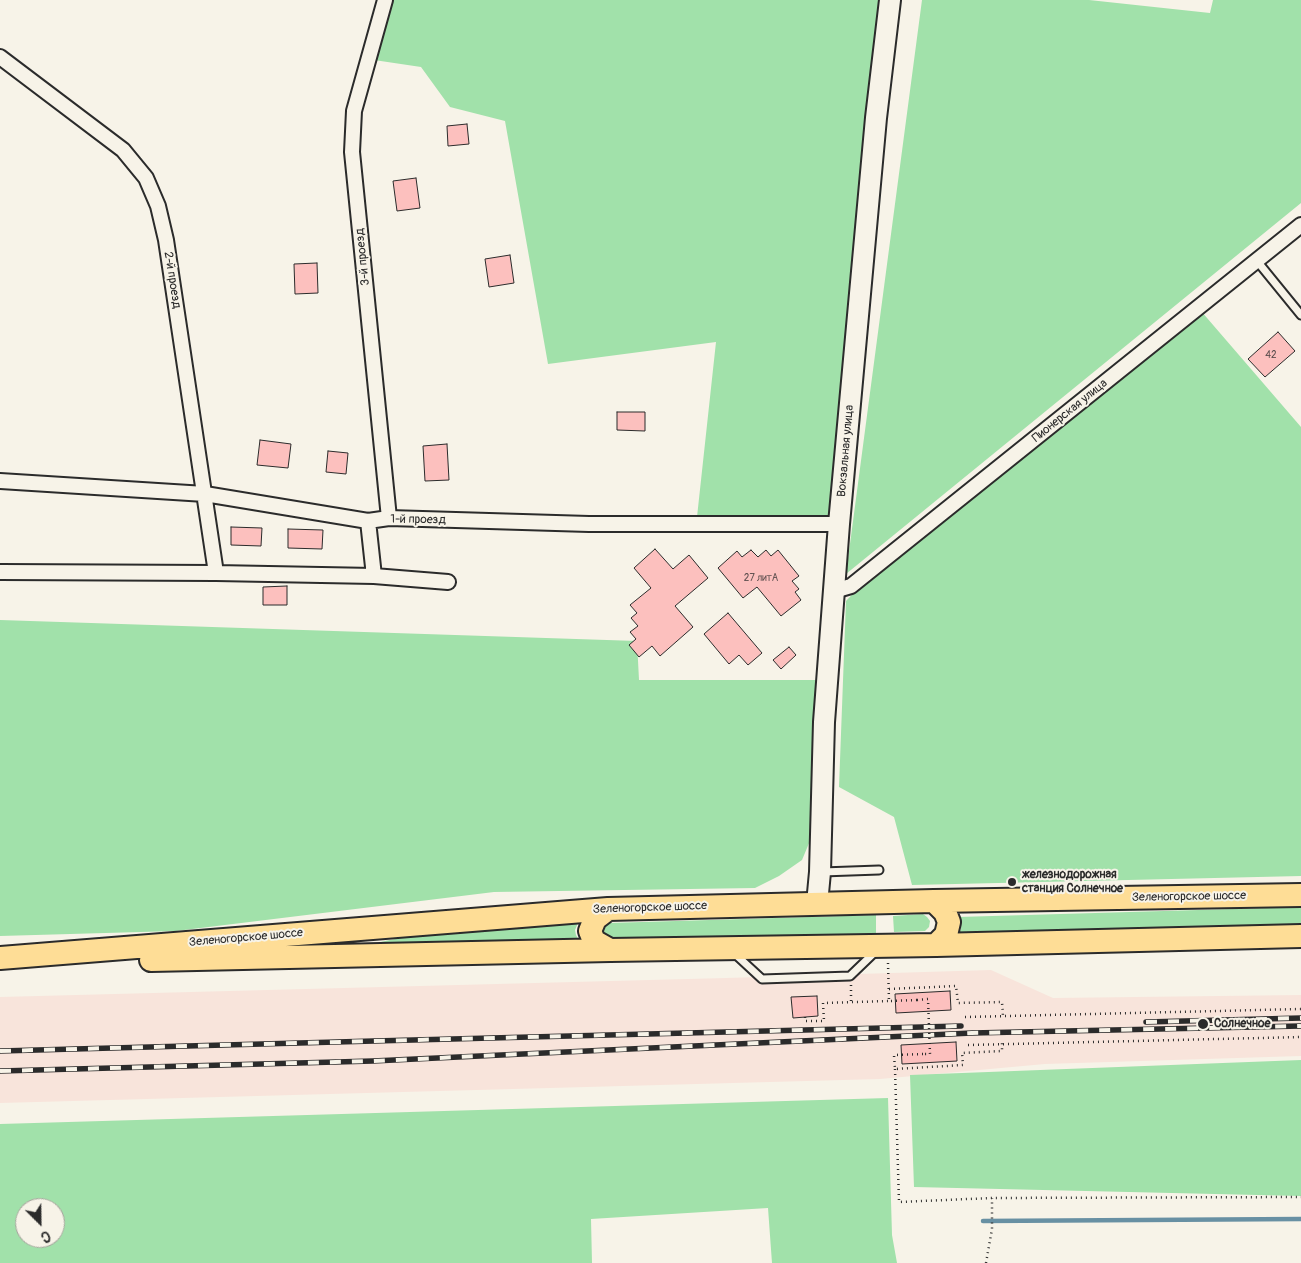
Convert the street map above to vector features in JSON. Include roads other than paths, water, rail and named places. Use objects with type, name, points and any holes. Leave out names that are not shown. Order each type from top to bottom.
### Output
[{"type":"main road","name":"Зеленогорское шоссе","points":[[0,958],[608,909],[1301,895]]},
{"type":"main road","points":[[934,901],[945,912],[949,922],[946,934],[936,946]]},
{"type":"main road","points":[[608,909],[595,920],[590,931],[594,941],[610,950]]},
{"type":"main road","name":"Зеленогорское шоссе","points":[[0,963],[610,950],[936,946],[1301,936]]},
{"type":"street","name":"3-й проезд","points":[[386,0],[354,111],[352,152],[389,518]]},
{"type":"street","name":"Вокзальная улица","points":[[818,904],[824,722],[839,524],[876,118],[890,0]]},
{"type":"street","name":"2-й проезд","points":[[0,57],[123,150],[146,178],[158,206],[166,240],[216,573]]},
{"type":"street","name":"Пионерская улица","points":[[834,591],[851,586],[1301,225]]},
{"type":"street","name":"1-й проезд","points":[[0,482],[205,494],[368,521],[389,518],[590,524],[839,524]]},
{"type":"street","points":[[368,521],[374,576]]},
{"type":"street","points":[[0,572],[374,576],[448,582]]},
{"type":"lane","points":[[1257,261],[1301,315]]},
{"type":"lane","points":[[820,872],[879,870]]},
{"type":"lane","points":[[729,949],[762,979],[850,976],[884,946]]},
{"type":"waterway","points":[[983,1221],[1301,1219]]},
{"type":"railway","points":[[1146,1022],[1301,1018]]},
{"type":"railway","points":[[0,1051],[961,1026]]},
{"type":"railway","points":[[0,1071],[373,1061],[972,1033],[1301,1026]]},
{"type":"place","name":"железнодорожная станция Солнечное","points":[[1012,882]]},
{"type":"place","name":"Солнечное","points":[[1203,1024]]}]
